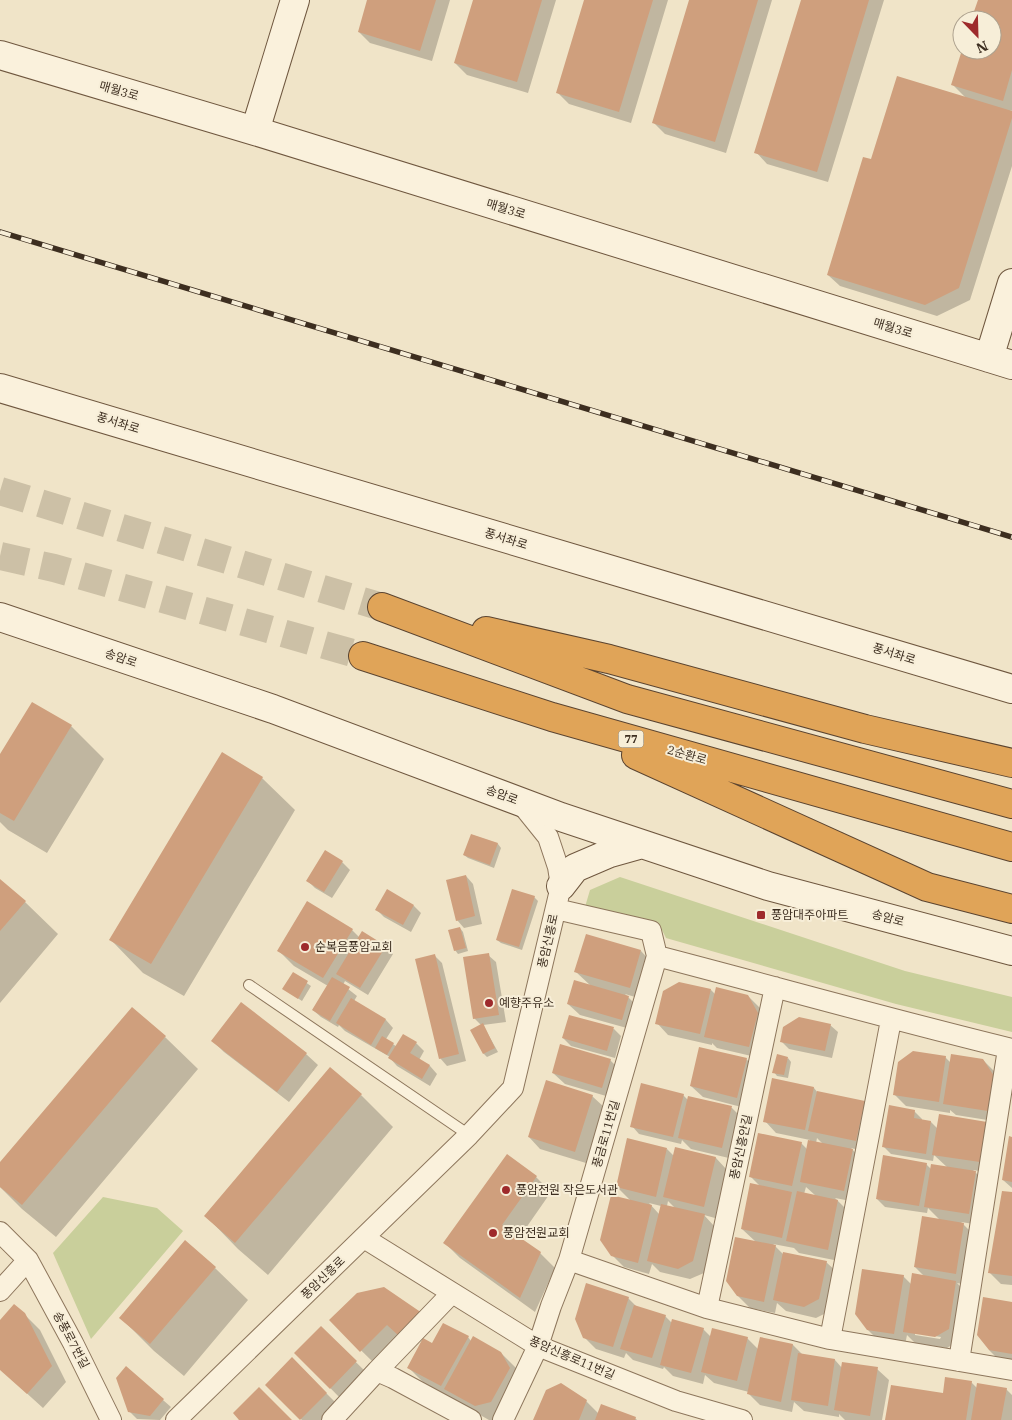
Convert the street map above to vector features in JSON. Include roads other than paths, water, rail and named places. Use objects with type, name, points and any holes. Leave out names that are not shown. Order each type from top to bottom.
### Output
[{"type":"highway","points":[[1012,763],[865,729],[609,659],[382,608],[627,699],[1012,804]]},
{"type":"highway","name":"2순환로","points":[[363,656],[552,716],[1012,847]]},
{"type":"highway","points":[[552,716],[927,887],[1012,909]]},
{"type":"street","points":[[255,131],[295,0]]},
{"type":"street","name":"매월3로","points":[[0,55],[255,131],[1000,361]]},
{"type":"street","points":[[1000,361],[1012,283]]},
{"type":"street","name":"풍서좌로","points":[[0,388],[1012,689]]},
{"type":"street","name":"송암로","points":[[0,617],[272,709],[518,801],[768,886],[1012,951]]},
{"type":"street","name":"풍암신흥로","points":[[176,1420],[469,1135],[513,1088],[559,897],[558,868],[548,836],[518,801]]},
{"type":"street","points":[[642,844],[610,853],[575,868],[559,897],[651,932],[658,956],[892,1020],[1010,1049],[959,1361]]},
{"type":"street","name":"풍금로11번길","points":[[503,1420],[538,1346],[568,1260],[658,956]]},
{"type":"street","name":"풍암신흥안길","points":[[707,1308],[776,987]]},
{"type":"street","points":[[830,1339],[892,1020]]},
{"type":"street","name":"송풍로7번길","points":[[0,1232],[28,1260],[74,1343],[111,1420]]},
{"type":"street","name":"풍암신흥로11번길","points":[[364,1238],[538,1346],[676,1401],[742,1420]]},
{"type":"street","points":[[0,1291],[28,1260]]},
{"type":"street","points":[[568,1260],[707,1308],[830,1339],[1012,1370]]},
{"type":"street","points":[[332,1420],[452,1293]]},
{"type":"street","points":[[377,1371],[471,1420]]},
{"type":"lane","points":[[250,985],[469,1135]]},
{"type":"tunnel","points":[[0,491],[382,607]]},
{"type":"tunnel","points":[[0,556],[54,568],[363,656]]},
{"type":"railway","points":[[0,232],[1012,537]]},
{"type":"place","name":"풍암대주아파트","points":[[761,915]]},
{"type":"place","name":"순복음풍암교회","points":[[305,947]]},
{"type":"place","name":"예향주유소","points":[[489,1003]]},
{"type":"place","name":"풍암전원 작은도서관","points":[[506,1190]]},
{"type":"place","name":"풍암전원교회","points":[[493,1233]]}]
